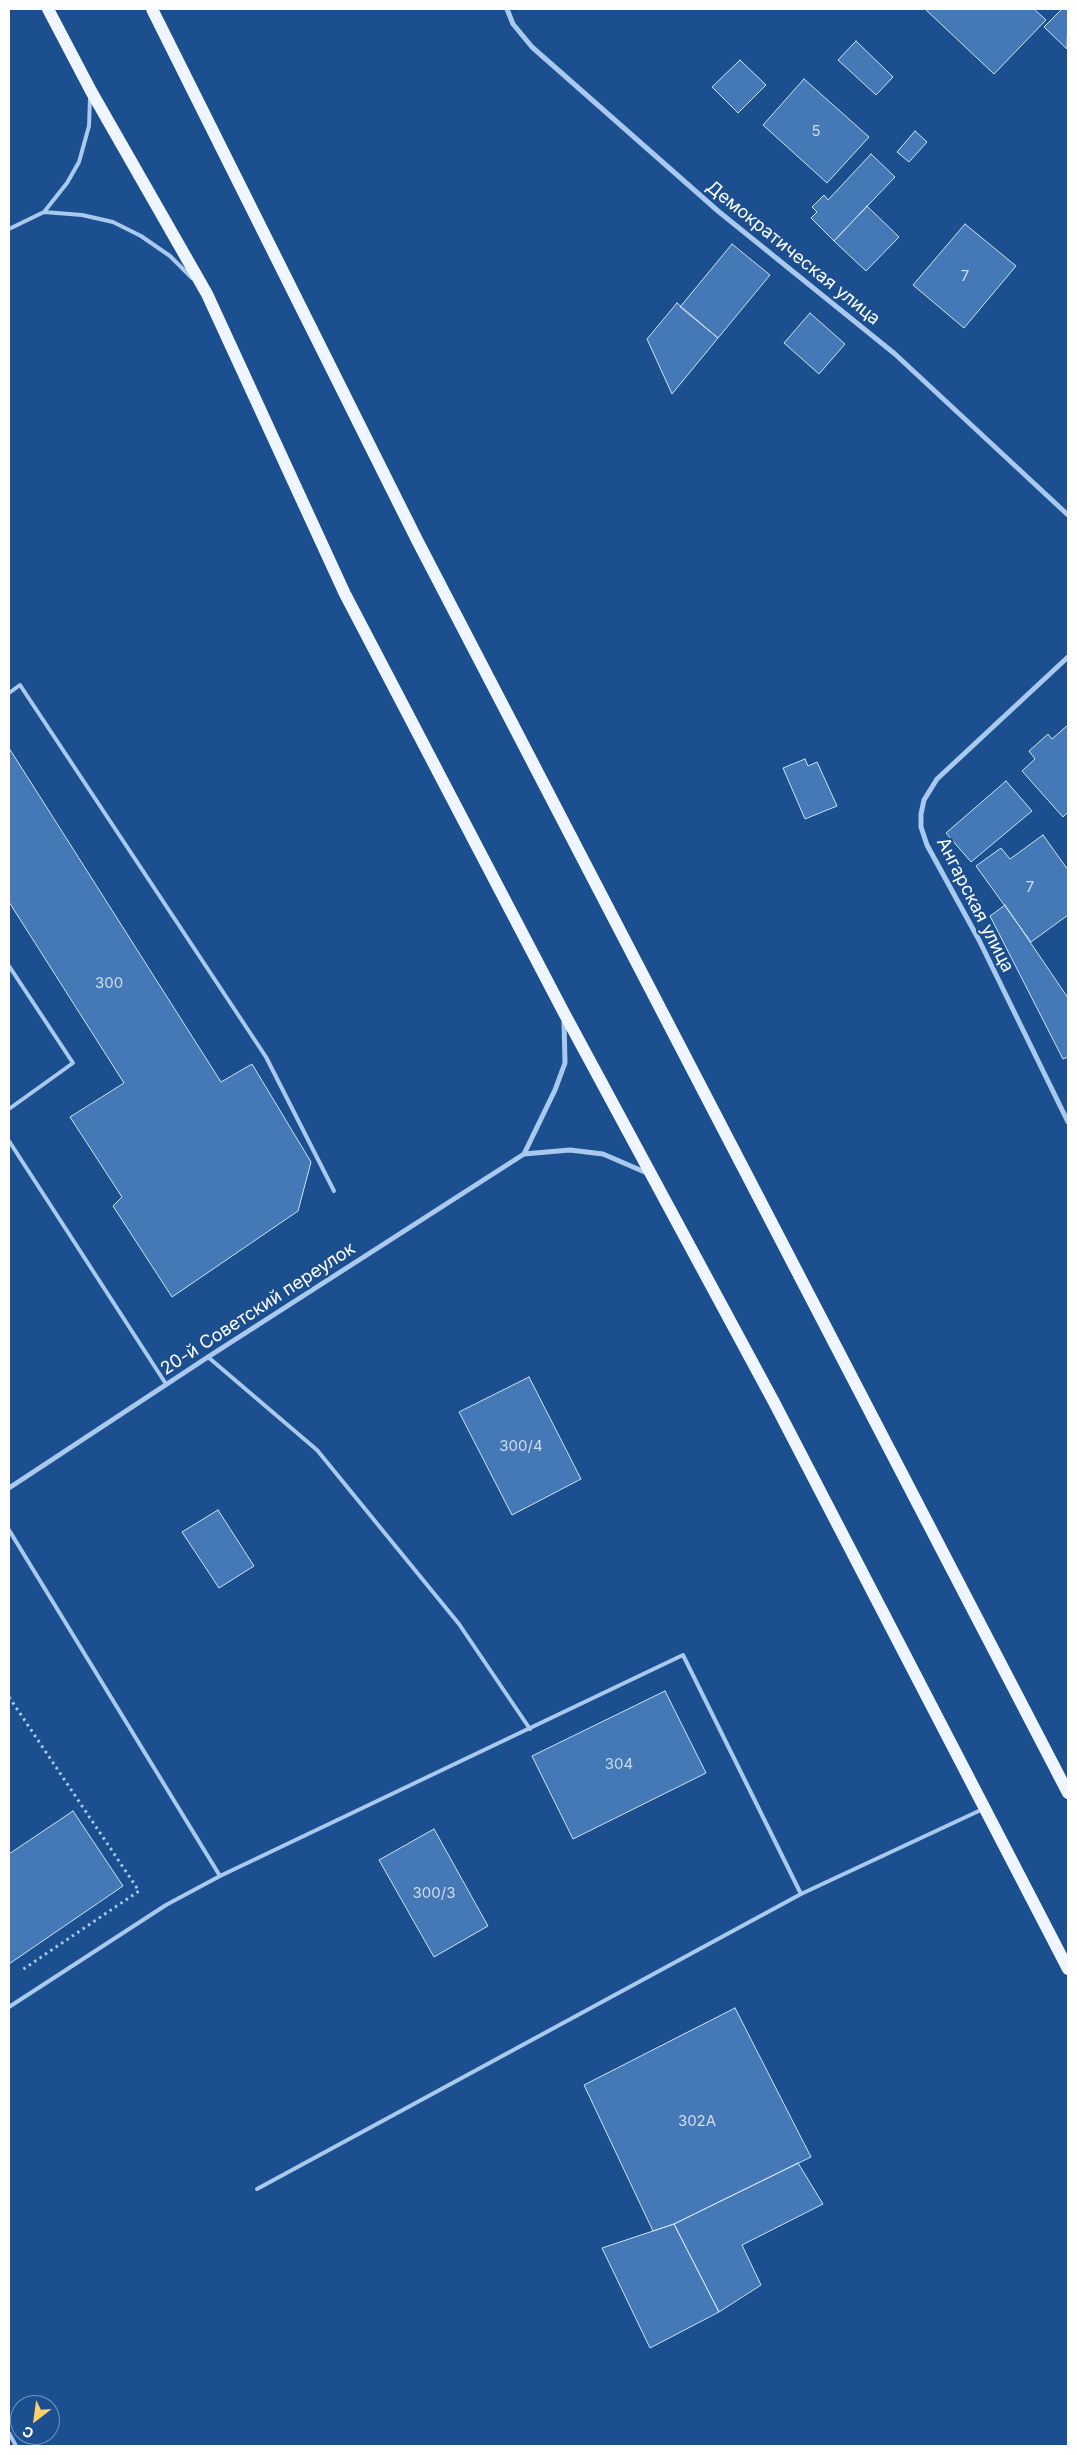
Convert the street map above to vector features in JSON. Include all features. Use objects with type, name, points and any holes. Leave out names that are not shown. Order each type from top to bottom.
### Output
[{"type":"main road","points":[[48,9],[91,91],[207,294],[345,594],[563,1010],[655,1176],[1068,1969]]},
{"type":"main road","points":[[152,9],[417,540],[1068,1793]]},
{"type":"street","name":"Демократическая улица","points":[[507,9],[513,24],[532,47],[718,211],[894,354],[1068,515]]},
{"type":"street","name":"Ангарская улица","points":[[1068,657],[937,778],[924,800],[921,827],[927,845],[979,940],[1068,1122]]},
{"type":"street","points":[[524,1154],[556,1090],[565,1063],[563,1010]]},
{"type":"street","points":[[524,1154],[570,1150],[603,1154],[655,1176]]},
{"type":"street","name":"20-й Советский переулок","points":[[9,1488],[166,1384],[524,1154]]},
{"type":"lane","points":[[9,230],[44,212],[67,184],[78,162],[89,126],[91,91]]},
{"type":"lane","points":[[44,212],[82,215],[114,222],[170,256],[207,294]]},
{"type":"lane","points":[[9,693],[20,685],[266,1058],[334,1191]]},
{"type":"lane","points":[[9,966],[73,1063],[9,1109]]},
{"type":"lane","points":[[9,1141],[166,1384]]},
{"type":"lane","points":[[208,1357],[317,1450],[459,1624],[530,1729]]},
{"type":"lane","points":[[9,1530],[220,1876]]},
{"type":"lane","points":[[9,2007],[166,1905],[220,1876],[683,1655],[801,1894]]},
{"type":"lane","points":[[257,2188],[801,1894],[985,1808]]},
{"type":"lane","points":[[9,2433],[16,2446]]},
{"type":"path","points":[[9,1697],[139,1891],[17,1974]]},
{"type":"building","points":[[925,9],[1034,9],[1046,20],[994,74]]},
{"type":"building","points":[[1062,9],[1068,9],[1067,49],[1044,27]]},
{"type":"building","points":[[856,41],[893,77],[876,95],[838,60]]},
{"type":"building","points":[[740,60],[766,85],[738,113],[712,87]]},
{"type":"building","points":[[804,79],[869,137],[827,183],[763,125]]},
{"type":"building","points":[[915,131],[927,142],[909,162],[897,152]]},
{"type":"building","points":[[871,154],[895,177],[834,241],[811,218],[817,212],[812,207],[824,195],[828,200]]},
{"type":"building","points":[[867,206],[899,237],[866,271],[834,241]]},
{"type":"building","points":[[965,224],[1016,266],[964,328],[913,285]]},
{"type":"building","points":[[732,244],[770,275],[718,338],[680,307]]},
{"type":"building","points":[[677,303],[718,338],[672,394],[647,339]]},
{"type":"building","points":[[810,313],[845,344],[819,374],[784,343]]},
{"type":"building","points":[[1068,725],[1068,812],[1063,817],[1022,771],[1035,759],[1029,751],[1048,734],[1052,739]]},
{"type":"building","points":[[9,748],[221,1082],[252,1064],[311,1162],[298,1211],[172,1297],[113,1206],[122,1197],[70,1117],[124,1083],[9,902]]},
{"type":"building","points":[[805,759],[808,766],[817,762],[837,806],[805,819],[783,768]]},
{"type":"building","points":[[1006,781],[1032,811],[971,862],[946,833]]},
{"type":"building","points":[[1043,835],[1068,870],[1068,915],[1031,942],[976,866],[1001,848],[1010,859]]},
{"type":"building","points":[[1005,905],[1068,998],[1068,1057],[1063,1059],[990,916]]},
{"type":"building","points":[[529,1377],[581,1479],[512,1515],[459,1412]]},
{"type":"building","points":[[218,1510],[254,1566],[219,1588],[182,1532]]},
{"type":"building","points":[[665,1691],[706,1773],[573,1839],[532,1756]]},
{"type":"building","points":[[73,1811],[123,1886],[9,1964],[9,1854]]},
{"type":"building","points":[[434,1829],[488,1926],[434,1957],[379,1860]]},
{"type":"building","points":[[735,2008],[811,2157],[674,2224],[653,2231],[584,2085]]},
{"type":"building","points":[[798,2163],[823,2204],[742,2245],[761,2285],[719,2312],[674,2224]]},
{"type":"building","points":[[674,2224],[719,2312],[650,2348],[602,2248]]}]
